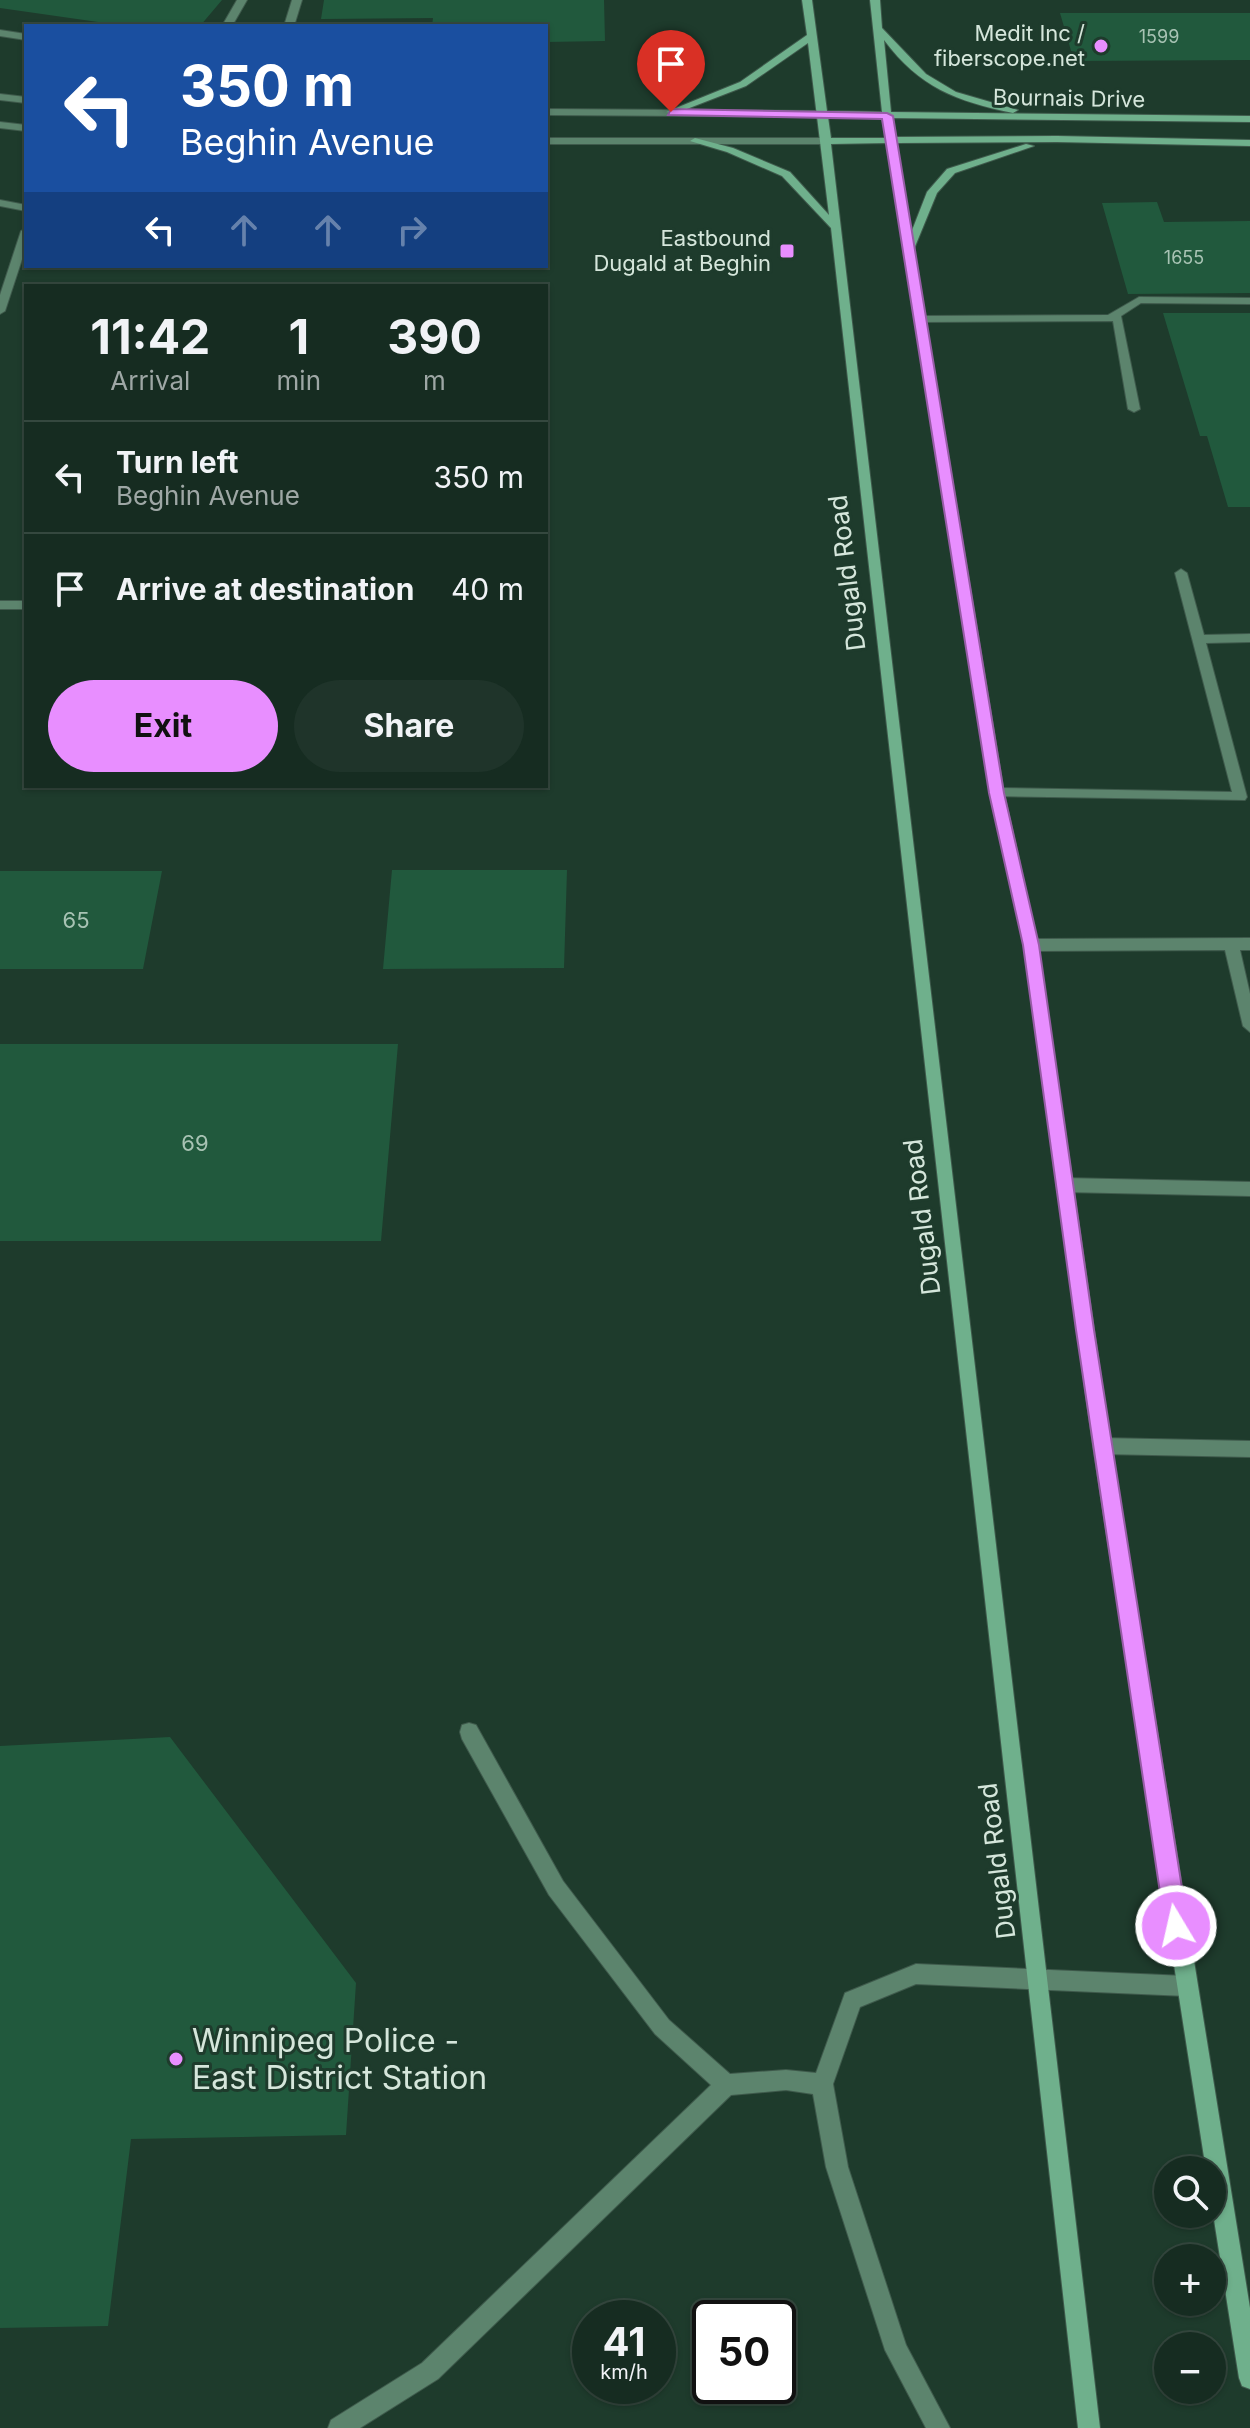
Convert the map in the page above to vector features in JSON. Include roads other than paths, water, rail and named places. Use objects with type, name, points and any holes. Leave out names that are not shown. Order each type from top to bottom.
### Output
[{"type":"main road","name":"Dugald Road","points":[[807,0],[1040,1980],[1089,2428]]},
{"type":"main road","points":[[875,0],[887,116],[997,793],[1031,945],[1102,1446],[1250,2378]]},
{"type":"main road","points":[[880,29],[905,65],[937,88],[987,105],[1054,118]]},
{"type":"main road","points":[[671,112],[743,84],[811,37]]},
{"type":"main road","name":"Bournais Drive","points":[[822,114],[1250,119]]},
{"type":"main road","points":[[910,248],[932,192],[951,171],[1057,139]]},
{"type":"main road","name":"Bournais Drive","points":[[826,141],[1057,139],[1250,143]]},
{"type":"main road","points":[[695,141],[730,150],[786,174],[834,226]]},
{"type":"street","points":[[228,24],[242,0]]},
{"type":"street","points":[[290,24],[297,0]]},
{"type":"street","points":[[0,33],[24,37]]},
{"type":"street","points":[[0,97],[24,100]]},
{"type":"street","points":[[548,112],[822,114]]},
{"type":"street","points":[[0,125],[24,128]]},
{"type":"street","points":[[548,141],[826,141]]},
{"type":"street","points":[[0,203],[24,208]]},
{"type":"street","points":[[0,311],[24,237]]},
{"type":"street","points":[[1110,318],[1139,300],[1250,301]]},
{"type":"street","points":[[921,319],[1118,318],[1134,409]]},
{"type":"street","points":[[997,793],[1240,797],[1181,573]]},
{"type":"street","points":[[0,605],[24,605]]},
{"type":"street","points":[[1198,639],[1250,638]]},
{"type":"street","points":[[1231,944],[1250,1026]]},
{"type":"street","points":[[1031,945],[1250,944]]},
{"type":"street","points":[[1064,1185],[1250,1189]]},
{"type":"street","points":[[1102,1446],[1250,1449]]},
{"type":"street","points":[[469,1732],[556,1888],[662,2027],[726,2085]]},
{"type":"street","points":[[939,2428],[896,2350],[837,2167],[822,2084],[852,2000],[916,1974],[1186,1986]]},
{"type":"street","points":[[339,2428],[430,2371],[726,2085],[786,2080],[822,2084]]},
{"type":"place","name":"Medit Inc / fiberscope.net","points":[[1101,46]]},
{"type":"place","name":"Eastbound Dugald at Beghin","points":[[787,251]]},
{"type":"place","name":"Winnipeg Police - East District Station","points":[[176,2059]]}]
